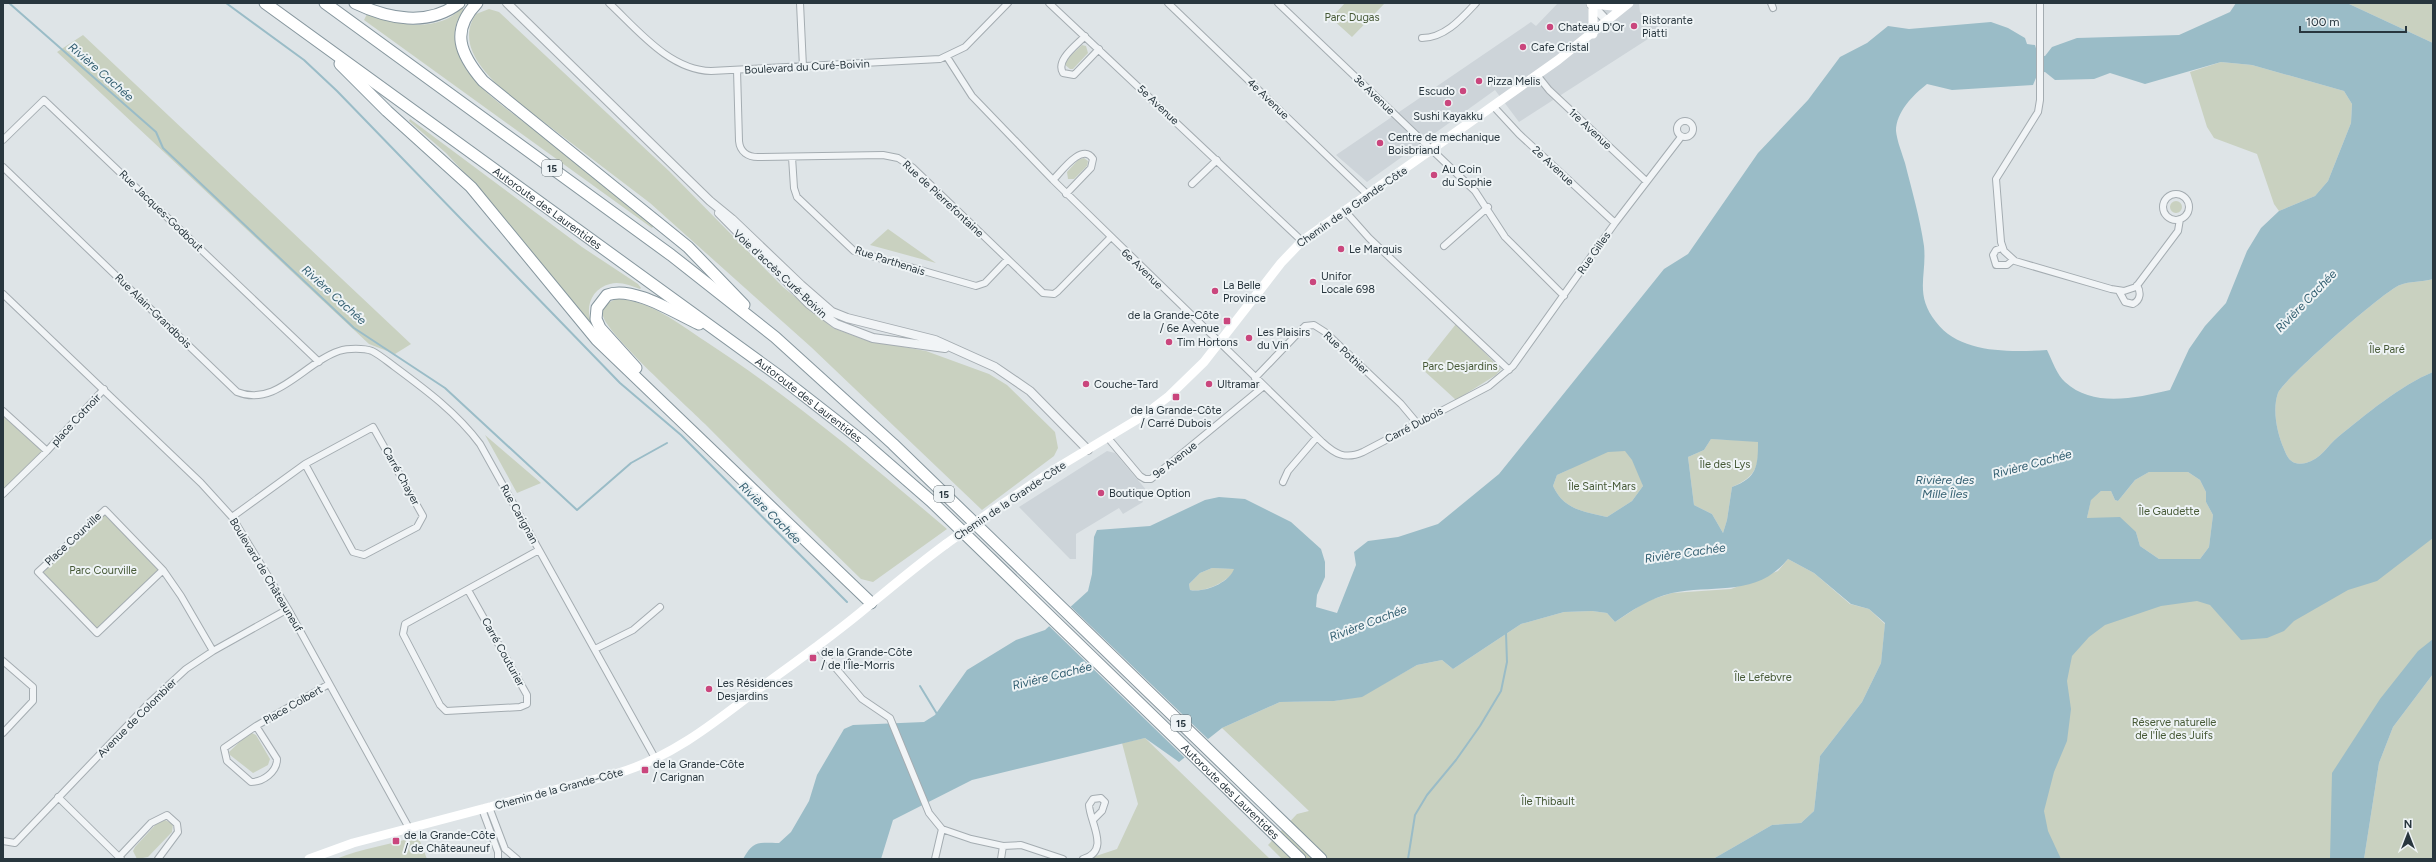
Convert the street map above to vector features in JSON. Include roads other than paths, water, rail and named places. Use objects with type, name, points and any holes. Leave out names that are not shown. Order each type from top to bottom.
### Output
[{"type":"highway","name":"Autoroute des Laurentides","points":[[265,3],[721,334],[861,440],[931,501],[1300,859]]},
{"type":"highway","name":"Autoroute des Laurentides","points":[[325,3],[666,251],[775,337],[860,413],[1321,859]]},
{"type":"highway","points":[[355,3],[384,15],[412,19],[436,16],[459,3]]},
{"type":"highway","points":[[477,3],[464,18],[460,35],[467,60],[483,81],[688,247],[775,337]]},
{"type":"highway","points":[[317,40],[387,111],[466,182],[583,324],[871,603]]},
{"type":"highway","points":[[698,436],[603,332],[596,319],[596,312],[601,300],[607,295],[625,293],[645,299],[721,334]]},
{"type":"main road","points":[[1593,34],[1591,5],[1627,5]]},
{"type":"main road","name":"Chemin de la Grande-Côte","points":[[309,859],[337,848],[409,828],[613,775],[655,758],[697,735],[817,646],[946,544],[992,511],[1108,438],[1169,396],[1197,369],[1219,344],[1281,263],[1302,242],[1345,210],[1494,107],[1593,34],[1627,5]]},
{"type":"street","name":"Voie d'accès Curé-Boivin","points":[[507,3],[710,202],[732,219],[801,285],[832,312],[847,318],[935,340],[995,367],[1019,382],[1062,421],[1088,450]]},
{"type":"street","name":"Boulevard du Curé-Boivin","points":[[609,3],[675,61],[705,71],[918,62],[947,57],[974,39],[1008,3]]},
{"type":"street","points":[[800,3],[803,67]]},
{"type":"street","name":"5e Avenue","points":[[1049,3],[1217,160],[1302,242]]},
{"type":"street","name":"4e Avenue","points":[[1168,3],[1368,195]]},
{"type":"street","name":"3e Avenue","points":[[1278,3],[1475,190],[1488,207],[1505,237],[1564,296]]},
{"type":"street","points":[[1422,38],[1435,36],[1443,32],[1458,22],[1476,3]]},
{"type":"street","points":[[2040,3],[2040,103],[2037,116],[1996,180],[2002,248],[2013,260],[2119,291],[2128,290],[2137,285],[2178,231],[2180,220],[2187,213],[2188,202],[2179,195],[2170,196],[2163,204],[2164,214],[2171,220],[2180,220]]},
{"type":"street","points":[[1591,5],[1607,21]]},
{"type":"street","points":[[1085,36],[1062,61],[1061,68],[1063,73],[1074,75],[1099,49]]},
{"type":"street","name":"6e Avenue","points":[[947,57],[972,96],[1066,194],[1219,344]]},
{"type":"street","name":"Rue de Pierrefontaine","points":[[737,70],[740,148],[747,155],[754,157],[883,155],[903,161],[1040,291],[1054,294],[1110,238]]},
{"type":"street","name":"1re Avenue","points":[[1537,75],[1549,90],[1646,181]]},
{"type":"street","name":"Rue Jacques-Godbout","points":[[3,140],[44,100],[319,362]]},
{"type":"street","name":"2e Avenue","points":[[1494,107],[1519,134],[1615,223]]},
{"type":"street","name":"Rue Gilles","points":[[1509,370],[1520,358],[1646,181],[1681,137]]},
{"type":"street","points":[[1053,180],[1079,154],[1086,153],[1090,155],[1093,159],[1092,166],[1066,194]]},
{"type":"street","name":"Rue Parthenais","points":[[792,156],[794,188],[797,197],[854,251],[976,286],[985,283],[1007,260]]},
{"type":"street","points":[[1192,184],[1217,160]]},
{"type":"street","name":"Rue Alain-Grandbois","points":[[3,167],[237,392],[249,397],[268,394],[319,362]]},
{"type":"street","name":"Voie d'accès Curé-Boivin","points":[[710,202],[727,224],[809,304],[836,324],[858,334],[882,340],[954,349]]},
{"type":"street","points":[[1444,246],[1488,207]]},
{"type":"street","points":[[1345,210],[1369,238],[1509,370]]},
{"type":"street","points":[[2002,248],[1996,250],[1993,255],[1996,265],[2007,265],[2013,260]]},
{"type":"street","points":[[2119,291],[2125,302],[2133,304],[2138,301],[2140,295],[2137,285]]},
{"type":"street","name":"Boulevard de Châteauneuf","points":[[3,294],[201,483],[232,516],[288,609],[409,828]]},
{"type":"street","name":"Rue Pothier","points":[[1255,378],[1305,326],[1314,325],[1340,346],[1417,423]]},
{"type":"street","name":"Carré Dubois","points":[[1219,344],[1317,437],[1337,454],[1351,456],[1489,386],[1509,370]]},
{"type":"street","name":"Rue Carignan","points":[[319,362],[339,351],[359,349],[372,351],[426,390],[466,425],[480,444],[655,758]]},
{"type":"street","name":"9e Avenue","points":[[1108,438],[1140,476],[1145,479],[1151,479],[1264,386]]},
{"type":"street","name":"place Cotnoir","points":[[3,494],[47,451],[104,389]]},
{"type":"street","name":"place Cotnoir","points":[[3,411],[47,451]]},
{"type":"street","name":"Carré Chayer","points":[[232,516],[305,464],[373,427],[423,516],[417,527],[364,555],[353,552],[305,464]]},
{"type":"street","points":[[1283,482],[1288,471],[1317,437]]},
{"type":"street","name":"Place Courville","points":[[163,570],[97,633],[38,572],[105,510],[163,570],[181,596],[213,651]]},
{"type":"street","name":"Carré Couturier","points":[[468,590],[527,695],[527,704],[520,707],[446,711],[440,705],[403,634],[405,624],[539,550]]},
{"type":"street","points":[[595,649],[633,630],[660,607]]},
{"type":"street","name":"Avenue de Colombier","points":[[3,842],[15,843],[58,796],[147,705],[186,669],[213,651],[288,609]]},
{"type":"street","points":[[817,646],[862,699],[887,714],[894,724],[929,813],[942,829],[971,839],[1003,846],[1021,845],[1063,859]]},
{"type":"street","points":[[3,661],[33,687],[33,701],[3,733]]},
{"type":"street","name":"Place Colbert","points":[[256,726],[277,760],[277,766],[275,770],[257,782],[251,782],[227,761],[224,748],[256,726],[329,684]]},
{"type":"street","points":[[58,796],[120,858],[150,823],[167,815],[177,824],[178,832],[158,859]]},
{"type":"street","points":[[485,808],[498,852],[498,859]]},
{"type":"street","points":[[485,808],[505,849],[517,859]]},
{"type":"street","points":[[1083,859],[1094,853],[1098,847],[1098,840],[1093,820]]},
{"type":"street","points":[[935,859],[942,829]]},
{"type":"street","points":[[1001,859],[1003,846]]},
{"type":"water","name":"Rivière des Mille Îles","points":[[2236,3],[2347,3],[2433,43],[2433,279],[2400,285],[2375,302],[2356,318],[2315,354],[2284,385],[2278,393],[2275,414],[2281,443],[2287,456],[2294,463],[2306,463],[2316,459],[2338,437],[2396,392],[2433,372],[2433,538],[2377,581],[2348,590],[2294,621],[2284,631],[2267,638],[2241,640],[2210,605],[2197,601],[2161,606],[2105,625],[2089,637],[2072,656],[2067,681],[2071,709],[2067,741],[2054,772],[2044,811],[2048,831],[2061,859],[1713,859],[1772,825],[1801,823],[1814,811],[1820,756],[1862,702],[1881,663],[1885,623],[1869,609],[1851,604],[1814,573],[1788,559],[1776,571],[1762,580],[1748,585],[1664,595],[1642,605],[1615,622],[1607,613],[1592,611],[1564,612],[1521,624],[1453,669],[1442,660],[1417,665],[1362,697],[1334,701],[1280,702],[1222,728],[1179,762],[1145,738],[972,780],[893,820],[881,859],[743,859],[750,848],[757,844],[779,843],[791,832],[809,801],[817,775],[844,729],[853,725],[924,722],[935,715],[967,670],[1016,640],[1045,630],[1088,591],[1092,574],[1094,537],[1097,530],[1150,526],[1205,500],[1219,497],[1245,499],[1291,522],[1321,549],[1325,562],[1325,577],[1317,595],[1316,607],[1337,613],[1356,565],[1354,552],[1368,541],[1398,537],[1438,524],[1499,474],[1664,269],[1688,254],[1758,153],[1808,100],[1840,57],[1867,43],[1888,26],[1909,29],[1991,22],[2008,28],[2025,38],[2027,44],[2035,45],[2038,55],[2045,56],[2052,47],[2077,38],[2179,35],[2230,12]],"holes":[[[2221,62],[2252,65],[2344,91],[2352,104],[2351,123],[2328,181],[2315,196],[2279,211],[2261,228],[2247,251],[2226,303],[2205,326],[2189,349],[2170,390],[2143,396],[2115,399],[2088,395],[2076,390],[2062,379],[2047,350],[2017,351],[1987,349],[1958,340],[1946,332],[1929,312],[1923,294],[1924,246],[1913,194],[1896,131],[1899,117],[1906,104],[1927,84],[1952,90],[2033,85],[2038,73],[2045,72],[2055,80],[2094,79],[2110,73],[2145,84]],[[1711,439],[1758,442],[1757,458],[1754,470],[1747,480],[1732,487],[1727,520],[1723,533],[1712,514],[1694,505],[1688,457],[1704,450]],[[1625,451],[1632,460],[1643,486],[1632,501],[1607,517],[1575,508],[1569,505],[1557,494],[1553,486],[1557,475],[1608,452]],[[2149,472],[2188,472],[2200,480],[2206,492],[2206,502],[2213,515],[2209,547],[2200,559],[2159,559],[2140,546],[2136,532],[2120,517],[2087,518],[2091,500],[2101,491],[2111,491],[2115,500],[2118,501],[2135,480]],[[1212,568],[1234,569],[1227,579],[1215,586],[1196,591],[1190,590],[1189,584],[1200,573]]]},
{"type":"water","points":[[2433,639],[2433,674],[2393,727],[2379,763],[2364,859],[2330,859],[2332,773],[2380,699],[2418,651]]},
{"type":"waterway","name":"Rivière Cachée","points":[[9,3],[156,132],[163,148],[354,328],[445,388],[577,510],[631,463],[667,443]]},
{"type":"waterway","points":[[226,3],[304,60],[337,91],[620,383],[681,435],[847,602]]},
{"type":"waterway","points":[[1408,859],[1415,815],[1427,795],[1456,760],[1480,726],[1501,691],[1507,662],[1506,633]]},
{"type":"waterway","name":"Rivière Cachée","points":[[920,686],[937,714]]},
{"type":"place","name":"Ristorante Piatti","points":[[1634,26]]},
{"type":"place","name":"Chateau D'Or","points":[[1550,27]]},
{"type":"place","name":"Cafe Cristal","points":[[1523,47]]},
{"type":"place","name":"Pizza Melis","points":[[1479,81]]},
{"type":"place","name":"Escudo","points":[[1463,91]]},
{"type":"place","name":"Sushi Kayakku","points":[[1448,103]]},
{"type":"place","name":"Centre de mechanique Boisbriand","points":[[1380,143]]},
{"type":"place","name":"Au Coin du Sophie","points":[[1434,175]]},
{"type":"place","name":"Le Marquis","points":[[1341,249]]},
{"type":"place","name":"Unifor Locale 698","points":[[1313,282]]},
{"type":"place","name":"La Belle Province","points":[[1215,291]]},
{"type":"place","name":"de la Grande-Côte / 6e Avenue","points":[[1227,321]]},
{"type":"place","name":"Les Plaisirs du Vin","points":[[1249,338]]},
{"type":"place","name":"Tim Hortons","points":[[1169,342]]},
{"type":"place","name":"Couche-Tard","points":[[1086,384]]},
{"type":"place","name":"Ultramar","points":[[1209,384]]},
{"type":"place","name":"de la Grande-Côte / Carré Dubois","points":[[1176,397]]},
{"type":"place","name":"Boutique Option","points":[[1101,493]]},
{"type":"place","name":"de la Grande-Côte / de l'Île-Morris","points":[[813,658]]},
{"type":"place","name":"Les Résidences Desjardins","points":[[709,689]]},
{"type":"place","name":"de la Grande-Côte / Carignan","points":[[645,770]]},
{"type":"place","name":"de la Grande-Côte / de Châteauneuf","points":[[396,841]]},
{"type":"park label","name":"Parc Dugas","points":[[1352,17]]},
{"type":"park label","name":"Île Paré","points":[[2387,349]]},
{"type":"park label","name":"Parc Desjardins","points":[[1460,366]]},
{"type":"park label","name":"Île des Lys","points":[[1725,464]]},
{"type":"park label","name":"Île Saint-Mars","points":[[1602,486]]},
{"type":"park label","name":"Île Gaudette","points":[[2169,511]]},
{"type":"park label","name":"Parc Courville","points":[[103,570]]},
{"type":"park label","name":"Île Lefebvre","points":[[1763,677]]},
{"type":"park label","name":"Réserve naturelle de l'Île des Juifs","points":[[2174,728]]},
{"type":"park label","name":"Île Thibault","points":[[1548,801]]}]
